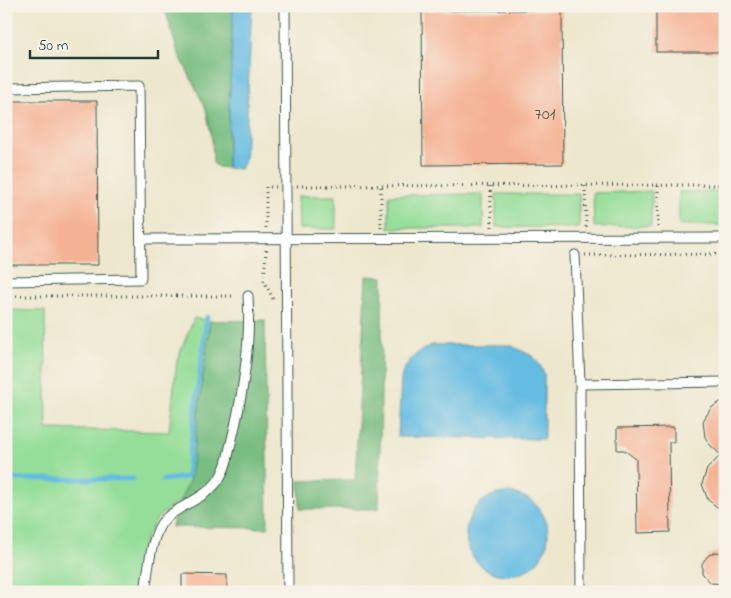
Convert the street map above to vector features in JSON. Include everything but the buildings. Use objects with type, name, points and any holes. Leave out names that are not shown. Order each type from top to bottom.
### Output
[{"type":"lane","points":[[285,6],[288,592]]},
{"type":"lane","points":[[6,88],[139,86],[142,239],[141,279],[6,281]]},
{"type":"lane","points":[[142,239],[725,238]]},
{"type":"lane","points":[[575,255],[580,384],[581,592]]},
{"type":"lane","points":[[145,592],[158,529],[164,520],[216,483],[224,471],[240,405],[250,325],[248,296]]},
{"type":"lane","points":[[580,384],[725,382]]},
{"type":"path","points":[[380,238],[381,186]]},
{"type":"path","points":[[490,186],[492,238]]},
{"type":"path","points":[[586,186],[586,238]]},
{"type":"path","points":[[658,186],[658,254]]},
{"type":"path","points":[[275,303],[264,281],[266,187],[725,186]]},
{"type":"path","points":[[575,255],[725,254]]},
{"type":"path","points":[[6,296],[248,296],[270,294]]},
{"type":"green space","points":[[164,6],[233,6],[227,168],[218,167],[213,163],[212,140],[206,109],[177,50]]},
{"type":"green space","points":[[652,191],[651,226],[594,227],[593,193]]},
{"type":"green space","points":[[679,192],[725,192],[725,225],[679,225]]},
{"type":"green space","points":[[483,194],[483,228],[389,228],[389,195]]},
{"type":"green space","points":[[496,194],[579,194],[579,228],[496,227]]},
{"type":"green space","points":[[298,196],[336,196],[336,229],[299,229]]},
{"type":"green space","points":[[366,276],[383,277],[379,509],[300,509],[299,481],[355,480]]},
{"type":"green space","points":[[6,310],[45,311],[47,429],[169,432],[177,360],[194,318],[210,321],[190,479],[180,500],[158,517],[147,535],[143,546],[137,592],[6,592]]},
{"type":"green space","points":[[265,320],[268,528],[172,527],[176,510],[190,479],[210,321]]},
{"type":"water","points":[[233,6],[252,6],[245,159],[240,169],[227,168]]},
{"type":"water","points":[[432,345],[510,345],[532,356],[540,365],[544,374],[544,439],[398,437],[401,378],[403,372],[412,358]]},
{"type":"water","points":[[507,493],[523,496],[536,505],[545,518],[548,534],[545,550],[536,563],[523,572],[507,575],[491,572],[478,563],[469,550],[466,534],[469,518],[478,505],[491,496]]},
{"type":"waterway","points":[[163,480],[187,477],[207,317]]},
{"type":"waterway","points":[[6,479],[133,479]]}]
